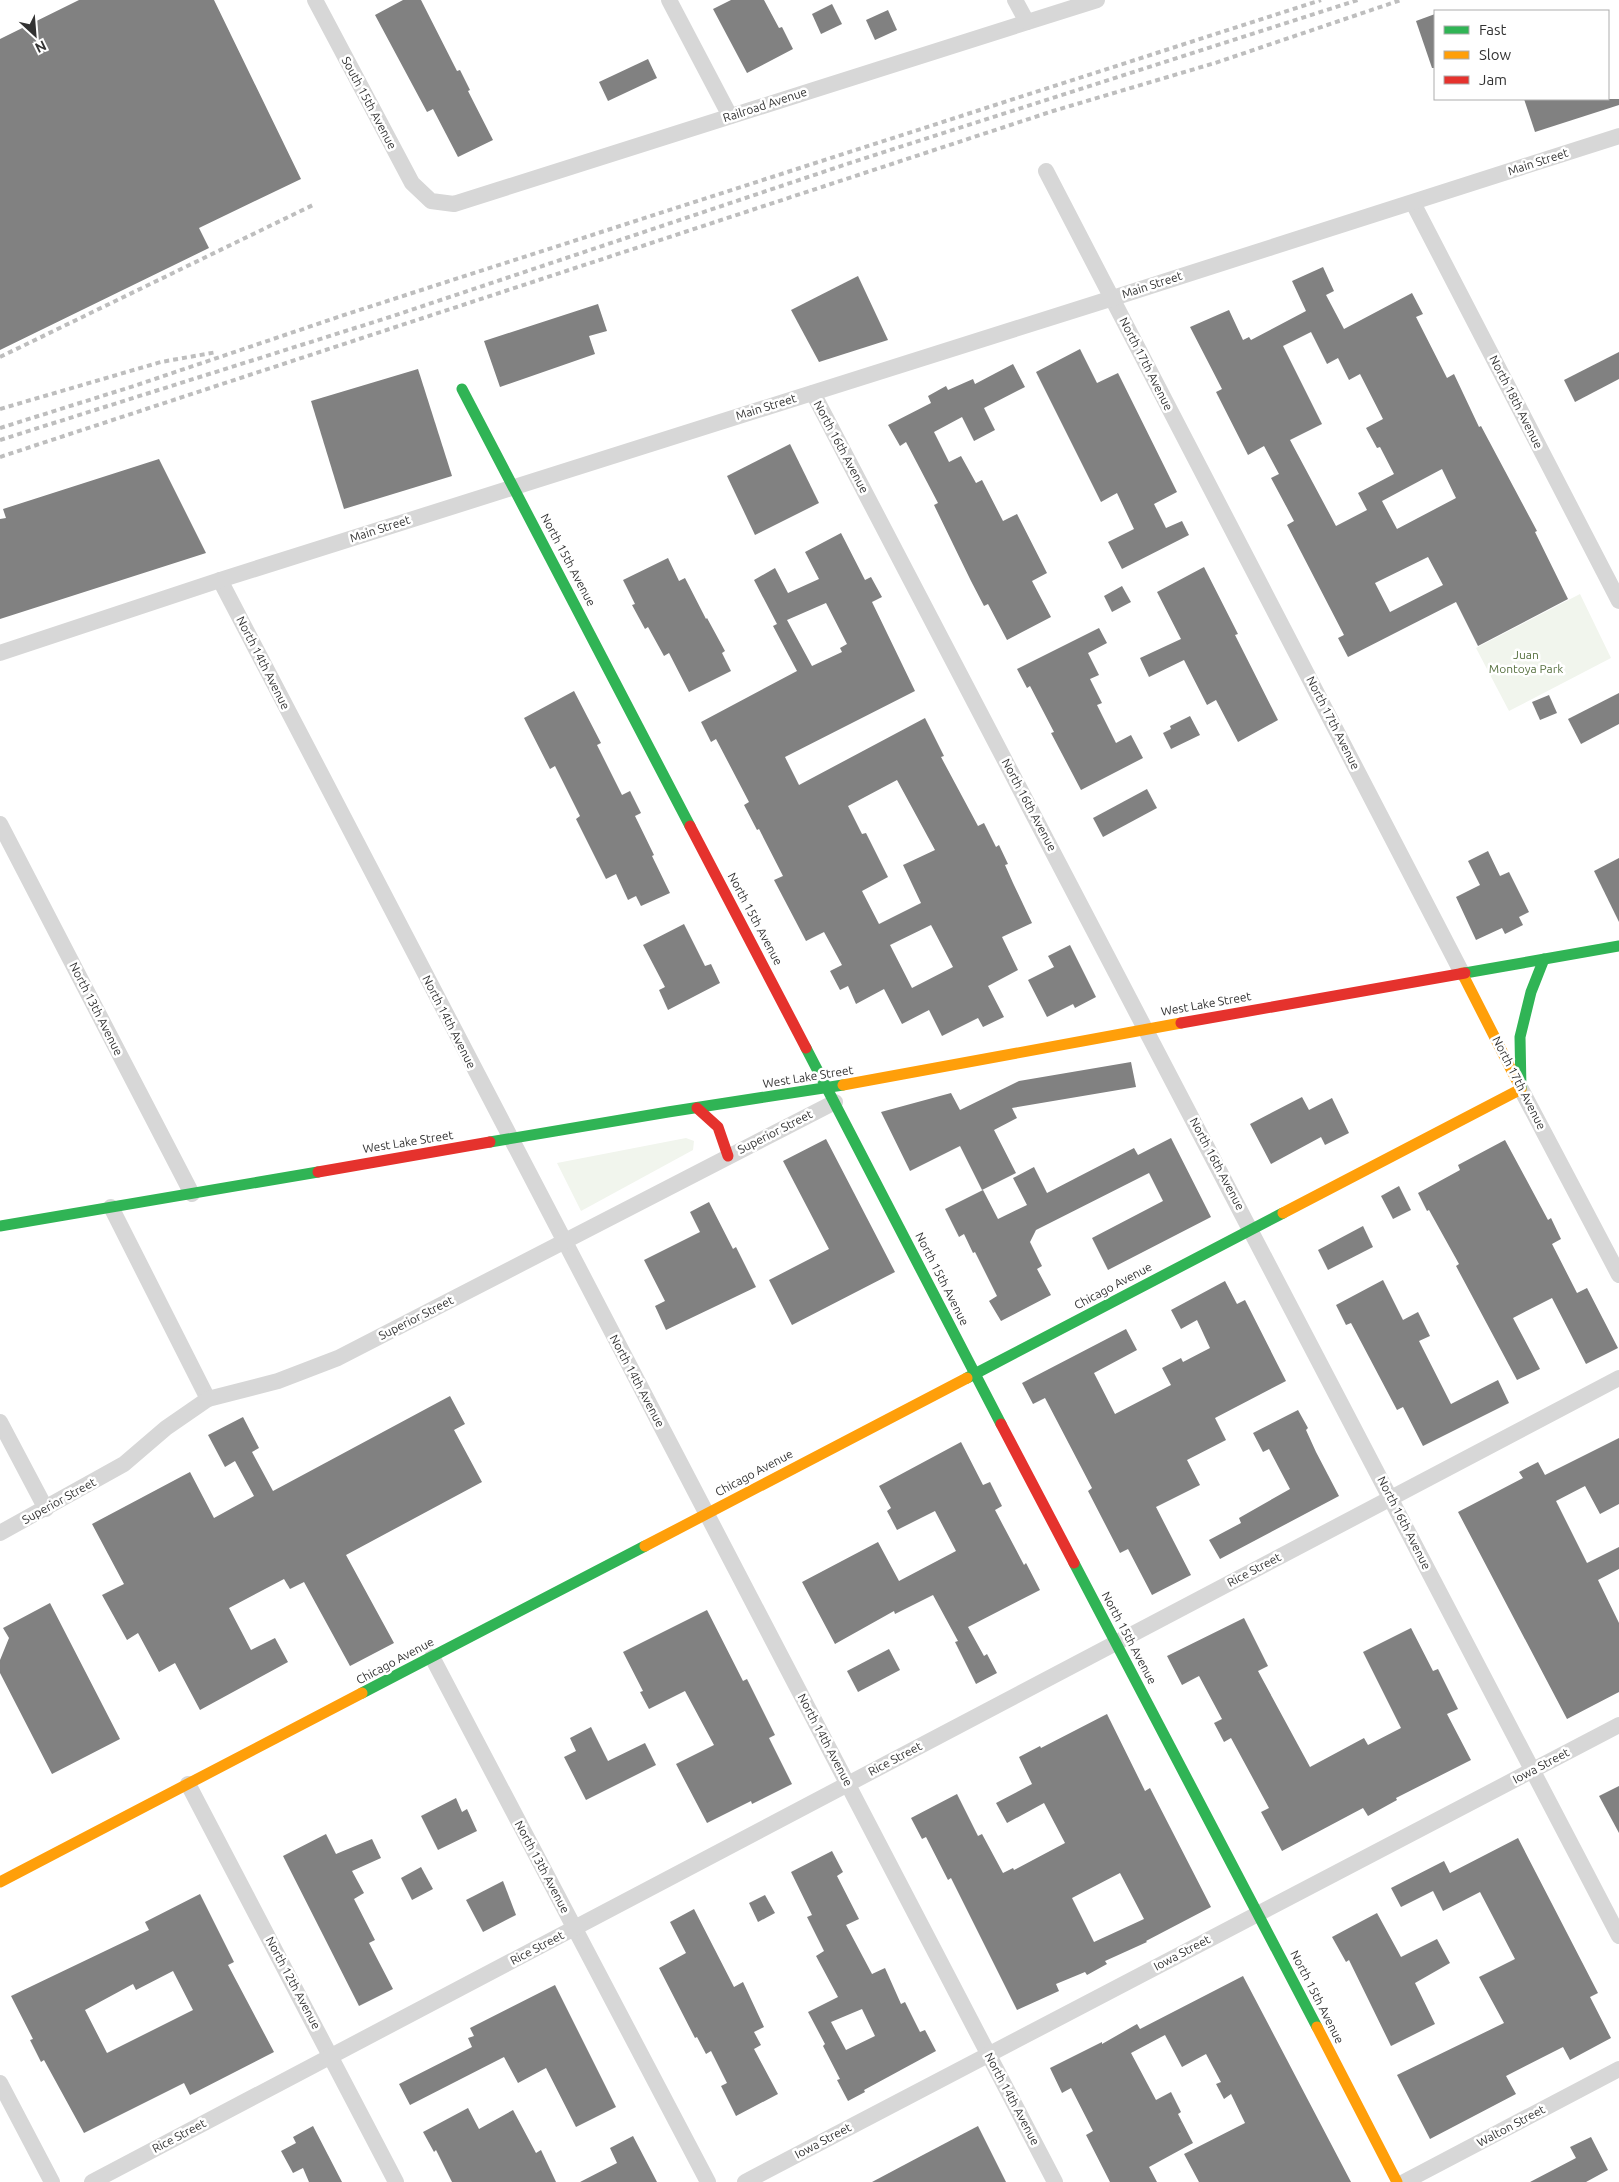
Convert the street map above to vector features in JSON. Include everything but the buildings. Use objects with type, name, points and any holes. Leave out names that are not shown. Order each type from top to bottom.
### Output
[{"type":"main road","name":"North 15th Avenue","points":[[462,389],[832,1095],[975,1374],[1259,1913],[1397,2182]]},
{"type":"main road","name":"West Lake Street","points":[[0,1226],[345,1166],[697,1108],[832,1095],[1146,1029],[1619,946]]},
{"type":"main road","points":[[1521,1089],[1520,1037],[1530,992],[1544,959]]},
{"type":"main road","name":"North 17th Avenue","points":[[1462,973],[1521,1089]]},
{"type":"main road","name":"Chicago Avenue","points":[[0,1882],[1521,1089]]},
{"type":"main road","points":[[697,1108],[718,1127],[728,1156]]},
{"type":"street","name":"South 15th Avenue","points":[[314,0],[412,183],[431,201]]},
{"type":"street","points":[[669,0],[730,116]]},
{"type":"street","points":[[1015,0],[1027,22]]},
{"type":"street","name":"Railroad Avenue","points":[[431,201],[454,204],[1097,0]]},
{"type":"street","name":"Main Street","points":[[0,653],[220,580],[1413,203],[1619,136]]},
{"type":"street","name":"North 17th Avenue","points":[[1046,171],[1462,973]]},
{"type":"street","name":"North 18th Avenue","points":[[1413,203],[1619,601]]},
{"type":"street","name":"North 16th Avenue","points":[[813,393],[1619,1936]]},
{"type":"street","name":"North 14th Avenue","points":[[220,580],[510,1140],[1055,2182]]},
{"type":"street","name":"North 13th Avenue","points":[[0,824],[192,1194]]},
{"type":"street","name":"North 17th Avenue","points":[[1521,1089],[1619,1275]]},
{"type":"street","name":"Superior Street","points":[[0,1533],[124,1464],[166,1428],[208,1399],[278,1381],[338,1358],[728,1156],[832,1095]]},
{"type":"street","points":[[111,1207],[208,1399]]},
{"type":"street","name":"Rice Street","points":[[92,2182],[1619,1378]]},
{"type":"street","points":[[0,1422],[46,1509]]},
{"type":"street","name":"North 13th Avenue","points":[[432,1657],[708,2182]]},
{"type":"street","name":"Iowa Street","points":[[745,2182],[1619,1725]]},
{"type":"street","name":"North 12th Avenue","points":[[188,1784],[332,2056],[396,2182]]},
{"type":"street","name":"Walton Street","points":[[1404,2182],[1619,2070]]},
{"type":"street","points":[[0,2083],[52,2182]]},
{"type":"green space","name":"Juan Montoya Park","points":[[1580,594],[1611,658],[1509,711],[1476,648]]},
{"type":"green space","points":[[686,1138],[694,1141],[693,1150],[581,1211],[557,1163]]},
{"type":"railway","points":[[0,428],[1321,0]]},
{"type":"railway","points":[[0,440],[390,317],[847,164],[1358,0]]},
{"type":"railway","points":[[0,457],[1053,111],[1215,63],[1401,0]]},
{"type":"railway","points":[[0,357],[313,205]]},
{"type":"railway","points":[[0,409],[161,362],[217,352]]},
{"type":"traffic: fast","points":[[462,389],[690,826]]},
{"type":"traffic: fast","points":[[1465,973],[1619,946]]},
{"type":"traffic: fast","points":[[1521,1089],[1520,1037],[1531,992],[1544,959]]},
{"type":"traffic: fast","points":[[806,1048],[1001,1424]]},
{"type":"traffic: fast","points":[[490,1142],[843,1085]]},
{"type":"traffic: fast","points":[[0,1226],[318,1172]]},
{"type":"traffic: fast","points":[[967,1378],[1283,1213]]},
{"type":"traffic: fast","points":[[362,1693],[645,1546]]},
{"type":"traffic: fast","points":[[1074,1563],[1317,2027]]},
{"type":"traffic: slow","points":[[1462,973],[1518,1083]]},
{"type":"traffic: slow","points":[[843,1085],[1181,1023]]},
{"type":"traffic: slow","points":[[1283,1213],[1521,1089]]},
{"type":"traffic: slow","points":[[645,1546],[967,1378]]},
{"type":"traffic: slow","points":[[0,1882],[362,1693]]},
{"type":"traffic: slow","points":[[1317,2027],[1397,2182]]},
{"type":"traffic: jam","points":[[690,826],[806,1048]]},
{"type":"traffic: jam","points":[[1181,1023],[1465,973]]},
{"type":"traffic: jam","points":[[697,1108],[718,1127],[728,1156]]},
{"type":"traffic: jam","points":[[318,1172],[490,1142]]},
{"type":"traffic: jam","points":[[1001,1424],[1074,1563]]}]
